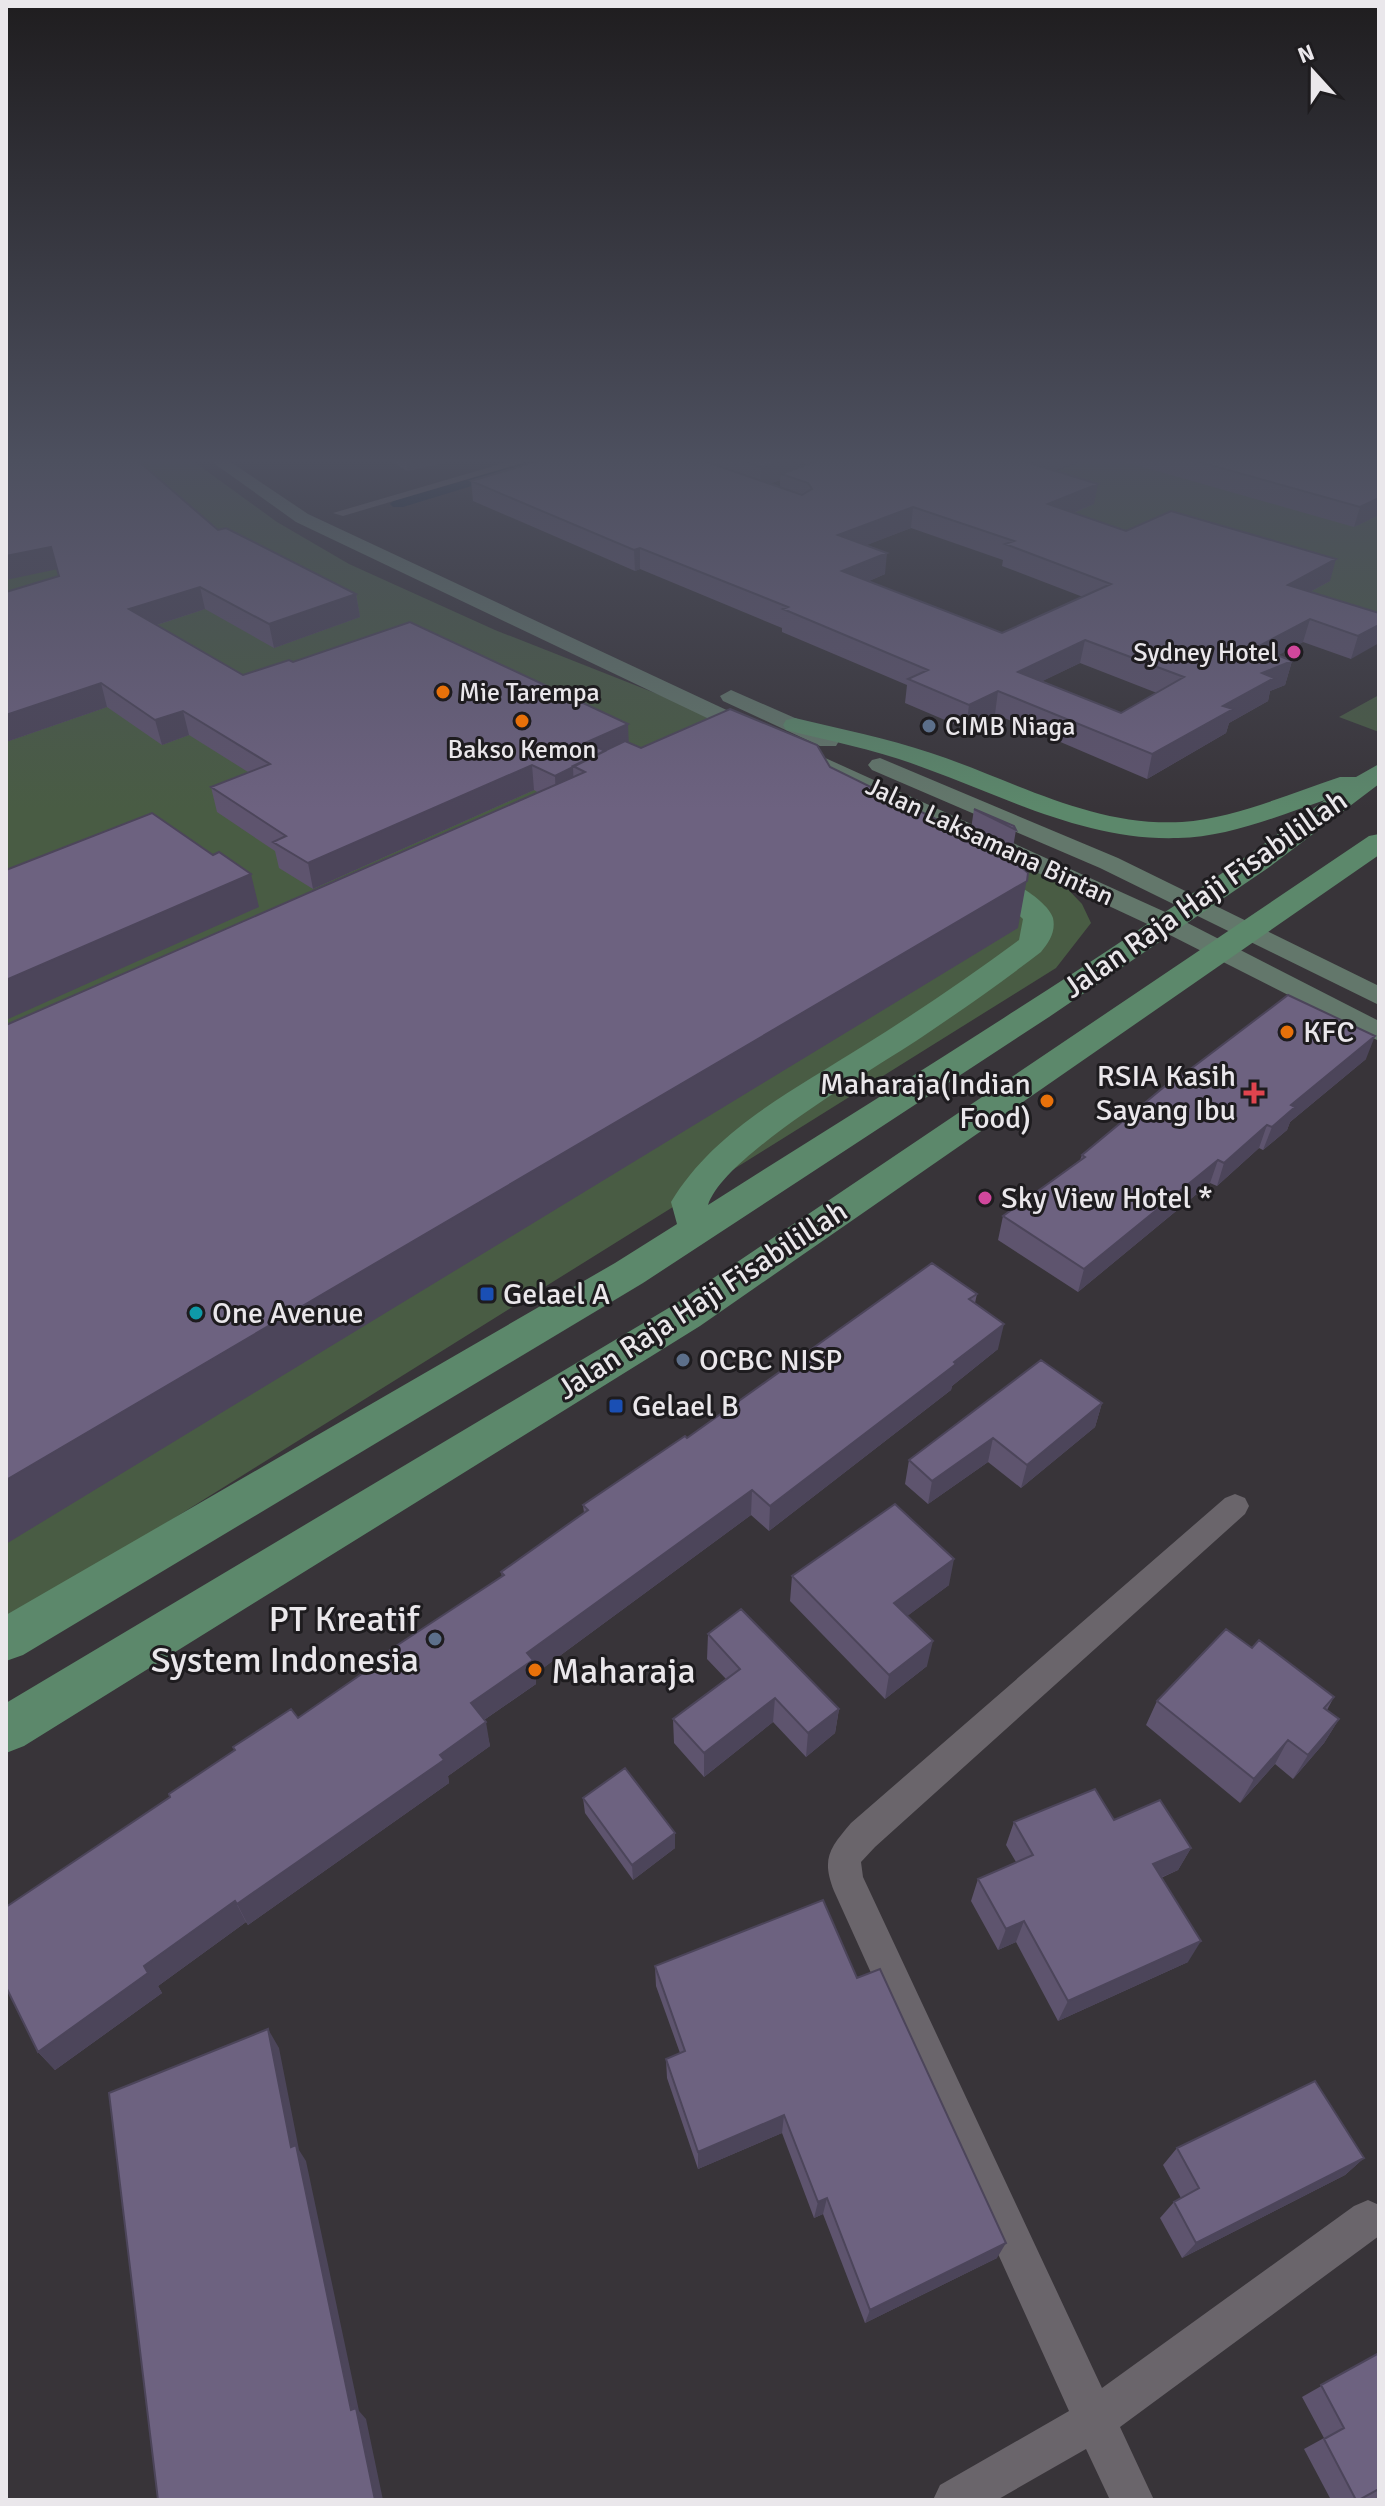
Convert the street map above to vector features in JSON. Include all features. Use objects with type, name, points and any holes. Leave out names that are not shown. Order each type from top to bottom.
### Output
[{"type":"main road","name":"Jalan Laksamana Bintan","points":[[421,576],[834,769],[1179,913],[1249,933],[1379,997]]},
{"type":"main road","points":[[466,576],[542,609]]},
{"type":"main road","points":[[569,621],[622,646]]},
{"type":"main road","name":"Jalan Laksamana Bintan","points":[[717,690],[1179,913],[1219,952],[1379,1032]]},
{"type":"main road","points":[[795,725],[933,762],[1049,808],[1107,826],[1146,830],[1183,830],[1222,822],[1377,774]]},
{"type":"main road","points":[[834,769],[828,784],[837,803]]},
{"type":"main road","name":"Jalan Raja Haji Fisabilillah","points":[[6,1640],[629,1273],[1038,1010],[1258,862],[1377,774]]},
{"type":"main road","name":"Jalan Raja Haji Fisabilillah","points":[[6,1730],[686,1316],[1379,842]]},
{"type":"main road","points":[[697,1228],[689,1202],[717,1163],[803,1100],[963,996],[1030,946],[1037,937],[1038,917],[1029,906],[1009,891],[955,864]]},
{"type":"street","points":[[709,734],[733,722]]},
{"type":"street","points":[[1132,2500],[846,1879],[844,1857],[863,1835],[1235,1506]]},
{"type":"street","points":[[955,2500],[1093,2421],[1368,2220]]},
{"type":"green space","points":[[6,576],[375,576],[495,630],[731,723],[1037,857],[1082,904],[1091,923],[1056,968],[6,1623]]},
{"type":"green space","points":[[1215,576],[1379,576],[1379,623]]},
{"type":"green space","points":[[1379,695],[1379,732],[1339,717]]},
{"type":"building","points":[[59,576],[320,576],[356,594],[269,624],[200,587],[129,609],[243,675],[289,660],[293,662],[410,622],[628,724],[587,742],[605,751],[555,776],[532,765],[308,863],[273,842],[286,836],[211,787],[270,764],[183,711],[155,720],[101,683],[6,715],[6,592]]},
{"type":"building","points":[[710,576],[855,576],[1002,633],[1111,584],[1090,576],[1305,576],[1288,585],[1379,613],[1379,625],[1358,636],[1310,619],[1257,647],[1292,661],[1262,673],[1274,678],[1223,706],[1233,709],[1152,754],[998,691],[969,705],[908,679],[928,670],[783,609],[788,607]],"holes":[[[1085,640],[1184,677],[1121,713],[1018,672]]]},
{"type":"building","name":"One Avenue","points":[[730,709],[817,745],[830,767],[1005,853],[1028,873],[1027,881],[6,1480],[6,1025],[585,772],[573,766],[625,741],[641,748]]},
{"type":"building","points":[[974,809],[1014,826],[1016,830]]},
{"type":"building","points":[[152,813],[213,855],[219,852],[251,874],[6,980],[6,870]]},
{"type":"building","points":[[1288,995],[1375,1036],[1291,1105],[1295,1107],[1272,1127],[1267,1125],[1224,1163],[1218,1160],[1084,1269],[1003,1216],[1085,1157],[1082,1155],[1170,1082]]},
{"type":"building","points":[[932,1263],[977,1294],[969,1299],[1004,1324],[770,1506],[752,1490],[527,1653],[533,1660],[471,1703],[486,1722],[440,1755],[444,1760],[144,1966],[148,1973],[38,2052],[6,1987],[6,1907],[170,1797],[169,1794],[235,1750],[233,1747],[291,1709],[298,1718],[392,1653],[390,1650],[504,1575],[501,1572],[588,1510],[583,1505],[685,1436],[687,1438]]},
{"type":"building","points":[[1041,1360],[1102,1403],[1027,1465],[993,1438],[932,1481],[909,1460]]},
{"type":"building","points":[[895,1504],[954,1559],[894,1603],[933,1641],[889,1675],[792,1576]]},
{"type":"building","points":[[741,1609],[839,1709],[808,1733],[775,1698],[704,1753],[673,1719],[740,1669],[708,1634]]},
{"type":"building","points":[[1226,1629],[1252,1648],[1259,1640],[1334,1697],[1324,1708],[1339,1719],[1308,1755],[1288,1740],[1254,1779],[1157,1701]]},
{"type":"building","points":[[625,1768],[675,1833],[632,1865],[583,1798]]},
{"type":"building","points":[[1095,1789],[1114,1820],[1160,1800],[1191,1848],[1153,1864],[1201,1941],[1068,2001],[1024,1921],[1006,1929],[978,1879],[1033,1855],[1014,1822]]},
{"type":"building","points":[[823,1900],[857,1978],[880,1969],[1006,2243],[870,2310],[827,2198],[818,2202],[784,2115],[698,2152],[666,2059],[685,2051],[655,1966]]},
{"type":"building","points":[[268,2029],[291,2147],[296,2145],[351,2410],[356,2408],[375,2500],[158,2500],[109,2093]]},
{"type":"building","points":[[1315,2081],[1364,2158],[1196,2243],[1174,2202],[1199,2188],[1177,2148]]},
{"type":"building","points":[[1379,2353],[1379,2489],[1356,2500],[1324,2439],[1344,2428],[1321,2385]]},
{"type":"place","name":"Sydney Hotel","points":[[1294,652]]},
{"type":"place","name":"Mie Tarempa","points":[[443,692]]},
{"type":"place","name":"Bakso Kemon","points":[[522,721]]},
{"type":"place","name":"CIMB Niaga","points":[[929,726]]},
{"type":"place","name":"KFC","points":[[1287,1032]]},
{"type":"place","name":"RSIA Kasih Sayang Ibu","points":[[1254,1093]]},
{"type":"place","name":"Maharaja(Indian Food)","points":[[1047,1101]]},
{"type":"place","name":"Sky View Hotel *","points":[[985,1198]]},
{"type":"place","name":"Gelael A","points":[[487,1294]]},
{"type":"place","name":"One Avenue","points":[[196,1313]]},
{"type":"place","name":"OCBC NISP","points":[[683,1360]]},
{"type":"place","name":"Gelael B","points":[[616,1406]]},
{"type":"place","name":"PT Kreatif System Indonesia","points":[[435,1639]]},
{"type":"place","name":"Maharaja","points":[[535,1670]]}]
